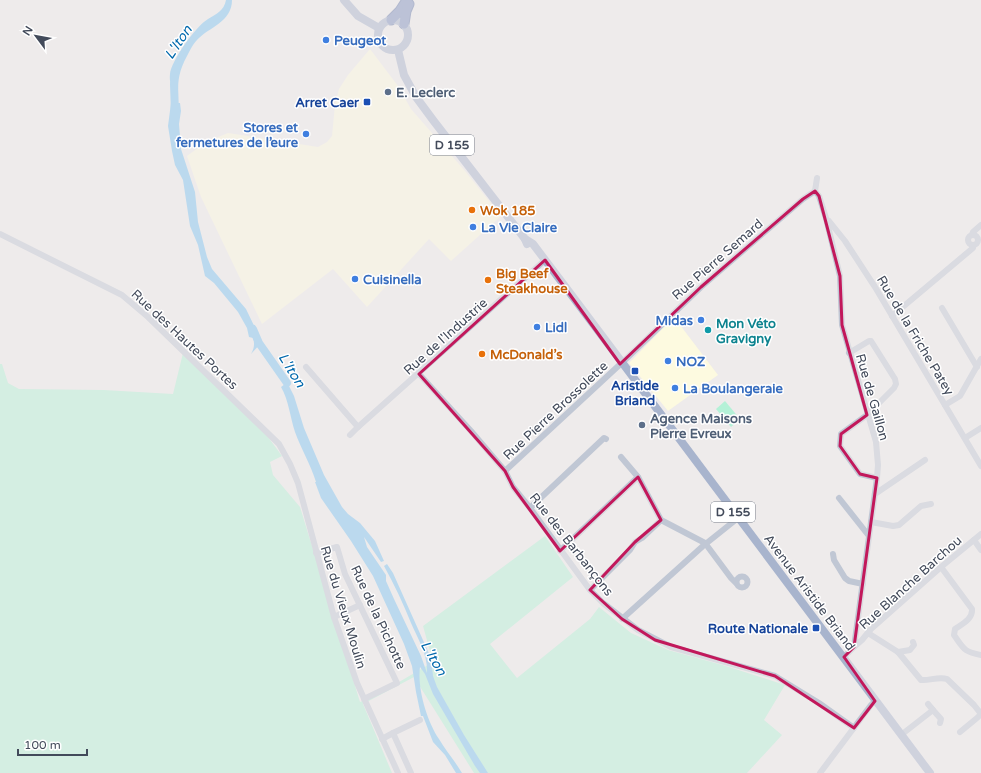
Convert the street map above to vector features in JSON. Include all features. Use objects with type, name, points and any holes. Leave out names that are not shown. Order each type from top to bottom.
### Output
[{"type":"highway","points":[[391,20],[400,12],[407,0]]},
{"type":"highway","points":[[404,24],[406,11],[411,0]]},
{"type":"main road","points":[[344,0],[358,16],[379,28]]},
{"type":"main road","points":[[391,20],[404,24],[408,31],[407,41],[402,48],[398,50],[388,50],[380,45],[377,36],[379,28],[384,22],[391,20]]},
{"type":"main road","name":"Avenue Aristide Briand","points":[[398,50],[404,75],[416,97],[526,239],[529,246],[641,388],[930,773]]},
{"type":"street","points":[[815,191],[816,178]]},
{"type":"street","name":"Rue de Gaillon","points":[[815,191],[819,196],[826,218],[840,276],[842,325],[867,416],[876,442],[877,478],[854,647]]},
{"type":"street","name":"Rue Pierre Semard","points":[[621,364],[701,287],[803,199],[815,191]]},
{"type":"street","name":"Rue de la Friche Patey","points":[[826,218],[845,241],[875,287],[981,466]]},
{"type":"street","points":[[892,316],[973,248],[978,239],[976,236],[972,235],[973,232],[981,225]]},
{"type":"street","name":"Rue des Hautes Portes","points":[[0,234],[122,295],[148,317],[224,392],[268,431],[279,444]]},
{"type":"street","name":"Rue de l'Industrie","points":[[350,435],[543,262]]},
{"type":"street","points":[[942,308],[977,367]]},
{"type":"street","points":[[849,353],[869,341],[872,341],[895,379],[896,384],[894,388],[867,416],[841,434],[840,446],[860,474],[877,478]]},
{"type":"street","points":[[945,405],[960,396],[981,359]]},
{"type":"street","name":"Rue Pierre Brossolette","points":[[505,471],[621,364]]},
{"type":"street","points":[[306,367],[358,427]]},
{"type":"street","name":"Rue des Barbançons","points":[[419,374],[505,471],[513,487],[530,508],[560,551],[590,590],[603,604],[622,619],[655,640],[775,676],[820,703],[854,728]]},
{"type":"street","points":[[965,438],[981,428]]},
{"type":"street","points":[[530,508],[604,438],[606,439]]},
{"type":"street","name":"Rue du Vieux Moulin","points":[[279,444],[298,483],[334,617],[357,683],[398,773]]},
{"type":"street","points":[[621,457],[634,470],[661,520],[705,544],[736,583]]},
{"type":"street","points":[[875,494],[925,460]]},
{"type":"street","points":[[560,551],[638,477]]},
{"type":"street","points":[[839,498],[869,536]]},
{"type":"street","points":[[871,522],[893,526],[899,525],[921,506],[931,504]]},
{"type":"street","points":[[622,619],[705,544],[738,518]]},
{"type":"street","points":[[590,590],[630,550],[635,542],[642,538],[661,520]]},
{"type":"street","name":"Rue Blanche Barchou","points":[[854,647],[871,629],[981,534]]},
{"type":"street","points":[[974,540],[981,550]]},
{"type":"street","name":"Rue de la Pichotte","points":[[316,554],[338,547],[345,574],[397,683],[364,699]]},
{"type":"street","points":[[833,554],[834,560],[845,578],[849,581],[862,584]]},
{"type":"street","points":[[941,567],[972,609],[971,617],[955,629],[954,635],[965,650],[969,653],[981,656]]},
{"type":"street","points":[[334,617],[360,605]]},
{"type":"street","points":[[868,633],[898,652],[921,680],[947,679],[978,710],[981,714],[960,732]]},
{"type":"street","points":[[898,652],[910,650],[914,645],[913,642]]},
{"type":"street","points":[[844,657],[854,647]]},
{"type":"street","points":[[820,773],[875,701]]},
{"type":"street","points":[[928,704],[941,719],[940,723]]},
{"type":"street","points":[[901,735],[933,710]]},
{"type":"street","points":[[382,739],[420,720]]},
{"type":"street","points":[[393,734],[411,773]]},
{"type":"highlighted area","points":[[815,191],[819,196],[840,276],[842,325],[867,415],[841,434],[840,446],[860,474],[877,478],[854,647],[844,657],[875,701],[854,728],[775,676],[655,640],[622,619],[590,590],[635,542],[661,520],[638,477],[560,551],[513,487],[505,471],[419,374],[545,260],[620,364],[701,287],[803,199]]},
{"type":"shaded area","points":[[370,49],[398,86],[411,109],[465,171],[501,216],[451,261],[429,239],[367,307],[333,269],[262,324],[201,197],[187,156],[206,142],[228,133],[318,147],[327,142],[332,136],[335,105],[339,89],[348,75]]},
{"type":"shaded area","points":[[674,317],[718,375],[668,411],[629,363]]},
{"type":"green space","points":[[183,353],[268,437],[282,456],[270,462],[273,475],[300,507],[360,702],[394,685],[433,662],[423,626],[545,536],[573,577],[490,644],[517,678],[590,619],[599,607],[631,633],[668,650],[726,666],[785,685],[764,720],[782,735],[747,773],[474,773],[414,677],[363,704],[392,773],[0,773],[0,364],[2,364],[8,383],[19,389],[104,390],[173,394]]},
{"type":"green space","points":[[725,401],[740,419],[731,427],[716,409]]},
{"type":"water","points":[[226,0],[232,0],[231,8],[228,14],[224,19],[202,35],[194,44],[184,61],[179,80],[178,95],[172,96],[170,74],[171,68],[179,53],[191,36],[203,23],[222,10]]},
{"type":"water","points":[[171,103],[180,103],[181,111],[179,124],[181,149],[195,192],[198,222],[207,257],[212,269],[246,309],[259,336],[256,339],[262,342],[251,354],[254,346],[253,338],[249,337],[247,328],[238,312],[214,283],[205,276],[198,245],[190,226],[183,180],[175,165],[172,151],[168,126]]},
{"type":"water","points":[[283,374],[294,396],[304,428],[324,475],[342,507],[348,514],[360,523],[375,541],[384,561],[381,562],[364,537],[367,547],[386,575],[386,581],[421,656],[427,673],[426,660],[422,647],[384,566],[387,564],[393,573],[431,658],[433,676],[437,687],[464,735],[488,773],[480,773],[475,766],[433,694],[425,674],[420,667],[420,685],[427,714],[435,732],[462,773],[456,773],[445,755],[433,742],[423,716],[421,716],[412,666],[404,644],[373,576],[321,498],[311,469],[295,432],[288,403],[281,387],[285,384],[280,376]]},
{"type":"waterway","name":"L'Iton","points":[[174,84],[175,113]]},
{"type":"waterway","name":"L'Iton","points":[[253,329],[259,343],[287,383]]},
{"type":"place","name":"Peugeot","points":[[326,40]]},
{"type":"place","name":"E. Leclerc","points":[[388,92]]},
{"type":"place","name":"Arret Caer","points":[[367,102]]},
{"type":"place","name":"Stores et fermetures de l’eure","points":[[306,134]]},
{"type":"place","name":"Wok 185","points":[[472,210]]},
{"type":"place","name":"La Vie Claire","points":[[473,227]]},
{"type":"place","name":"Cuisinella","points":[[355,279]]},
{"type":"place","name":"Big Beef Steakhouse","points":[[488,280]]},
{"type":"place","name":"Midas","points":[[701,320]]},
{"type":"place","name":"Lidl","points":[[537,327]]},
{"type":"place","name":"Mon Véto Gravigny","points":[[708,330]]},
{"type":"place","name":"McDonald’s","points":[[482,354]]},
{"type":"place","name":"NOZ","points":[[668,361]]},
{"type":"place","name":"Aristide Briand","points":[[635,371]]},
{"type":"place","name":"La Boulangeraie","points":[[675,388]]},
{"type":"place","name":"Agence Maisons Pierre Evreux","points":[[642,425]]},
{"type":"place","name":"Route Nationale","points":[[816,628]]}]
